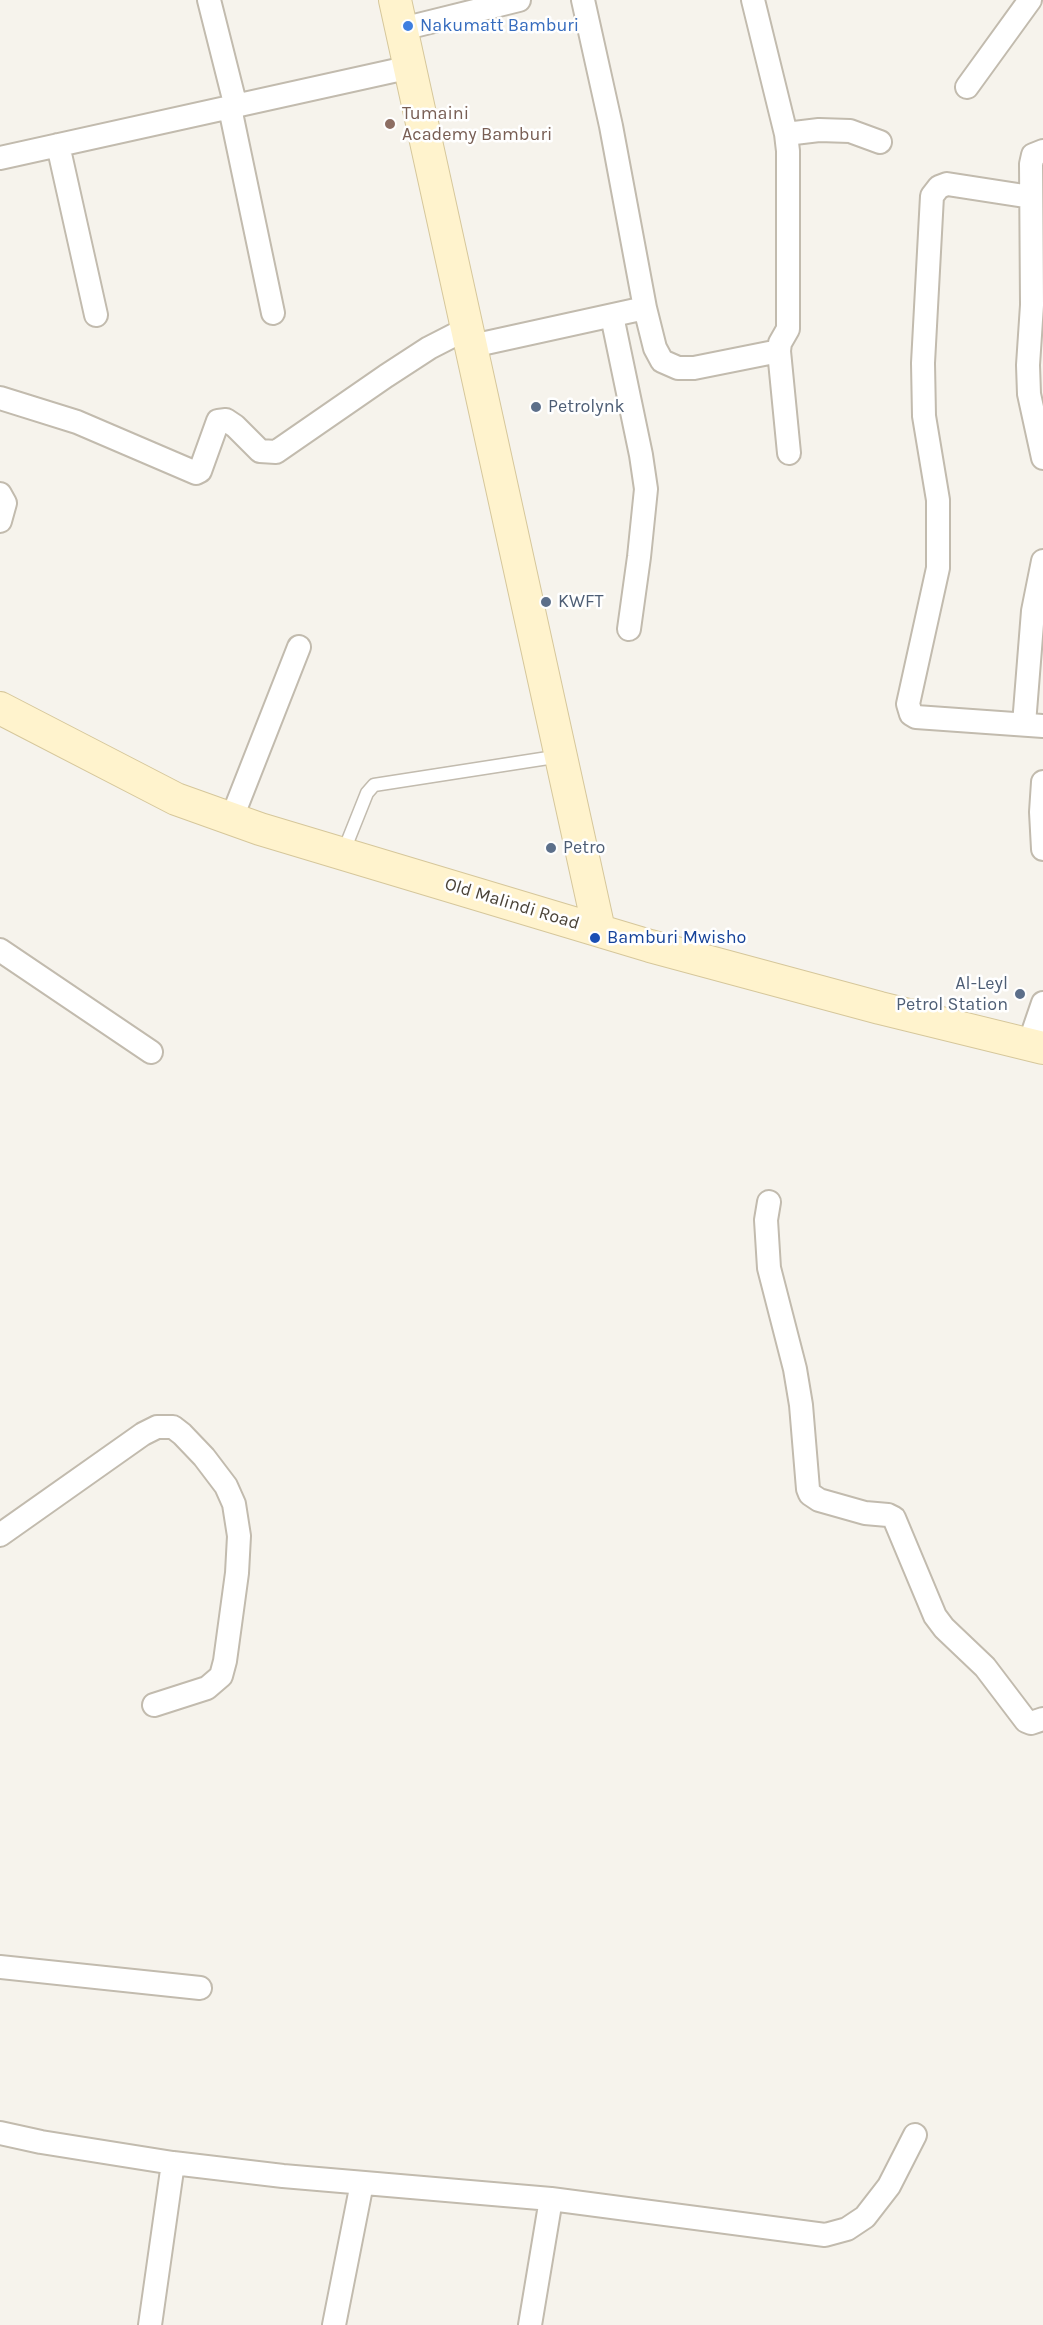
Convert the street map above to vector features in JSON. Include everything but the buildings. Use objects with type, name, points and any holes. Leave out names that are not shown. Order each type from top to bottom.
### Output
[{"type":"main road","points":[[398,15],[599,930]]},
{"type":"main road","name":"Old Malindi Road","points":[[0,708],[176,799],[231,820],[650,946],[880,1008],[1036,1046]]},
{"type":"street","points":[[209,0],[233,108],[273,313]]},
{"type":"street","points":[[398,15],[519,0]]},
{"type":"street","points":[[583,0],[611,126],[645,308],[655,348],[662,361],[678,368],[694,368],[779,351]]},
{"type":"street","points":[[753,0],[786,134],[789,180],[788,329],[780,343],[779,351],[789,453]]},
{"type":"street","points":[[967,87],[1030,0]]},
{"type":"street","points":[[0,158],[411,67]]},
{"type":"street","points":[[786,134],[819,130],[850,131],[880,142]]},
{"type":"street","points":[[58,145],[96,315]]},
{"type":"street","points":[[1043,151],[1036,153],[1032,159],[1032,305],[1029,394],[1043,458]]},
{"type":"street","points":[[1031,197],[946,184],[939,187],[932,196],[923,363],[924,416],[938,500],[938,568],[908,704],[911,714],[916,717],[1033,725],[1033,611],[1043,561]]},
{"type":"street","points":[[0,398],[77,422],[196,473],[200,471],[218,421],[226,420],[235,426],[260,451],[276,452],[429,348],[470,337],[612,316],[645,308]]},
{"type":"street","points":[[612,316],[646,489],[629,629]]},
{"type":"street","points":[[0,494],[5,503],[0,522]]},
{"type":"street","points":[[231,820],[299,647]]},
{"type":"street","points":[[1043,782],[1041,812],[1043,849]]},
{"type":"street","points":[[0,950],[152,1052]]},
{"type":"street","points":[[1036,1046],[1043,1003]]},
{"type":"street","points":[[769,1202],[765,1220],[769,1268],[795,1369],[810,1494],[819,1500],[865,1513],[888,1515],[894,1518],[934,1616],[985,1667],[1026,1721],[1031,1723],[1043,1719]]},
{"type":"street","points":[[0,1535],[111,1456],[157,1427],[173,1427],[204,1456],[226,1486],[234,1504],[239,1536],[237,1573],[225,1661],[221,1676],[207,1688],[154,1705]]},
{"type":"street","points":[[0,1967],[200,1988]]},
{"type":"street","points":[[0,2133],[41,2142],[173,2163],[362,2183],[551,2199],[825,2235],[847,2229],[865,2217],[889,2186],[915,2134]]},
{"type":"street","points":[[150,2325],[173,2163]]},
{"type":"street","points":[[334,2325],[362,2183]]},
{"type":"street","points":[[530,2325],[551,2199]]},
{"type":"lane","points":[[342,854],[368,793],[374,785],[562,756]]},
{"type":"place","name":"Nakumatt Bamburi","points":[[408,26]]},
{"type":"place","name":"Tumaini Academy Bamburi","points":[[390,124]]},
{"type":"place","name":"Petrolynk","points":[[536,407]]},
{"type":"place","name":"KWFT","points":[[546,602]]},
{"type":"place","name":"Petro","points":[[551,848]]},
{"type":"place","name":"Bamburi Mwisho","points":[[595,938]]},
{"type":"place","name":"Al-Leyl Petrol Station","points":[[1020,994]]}]
